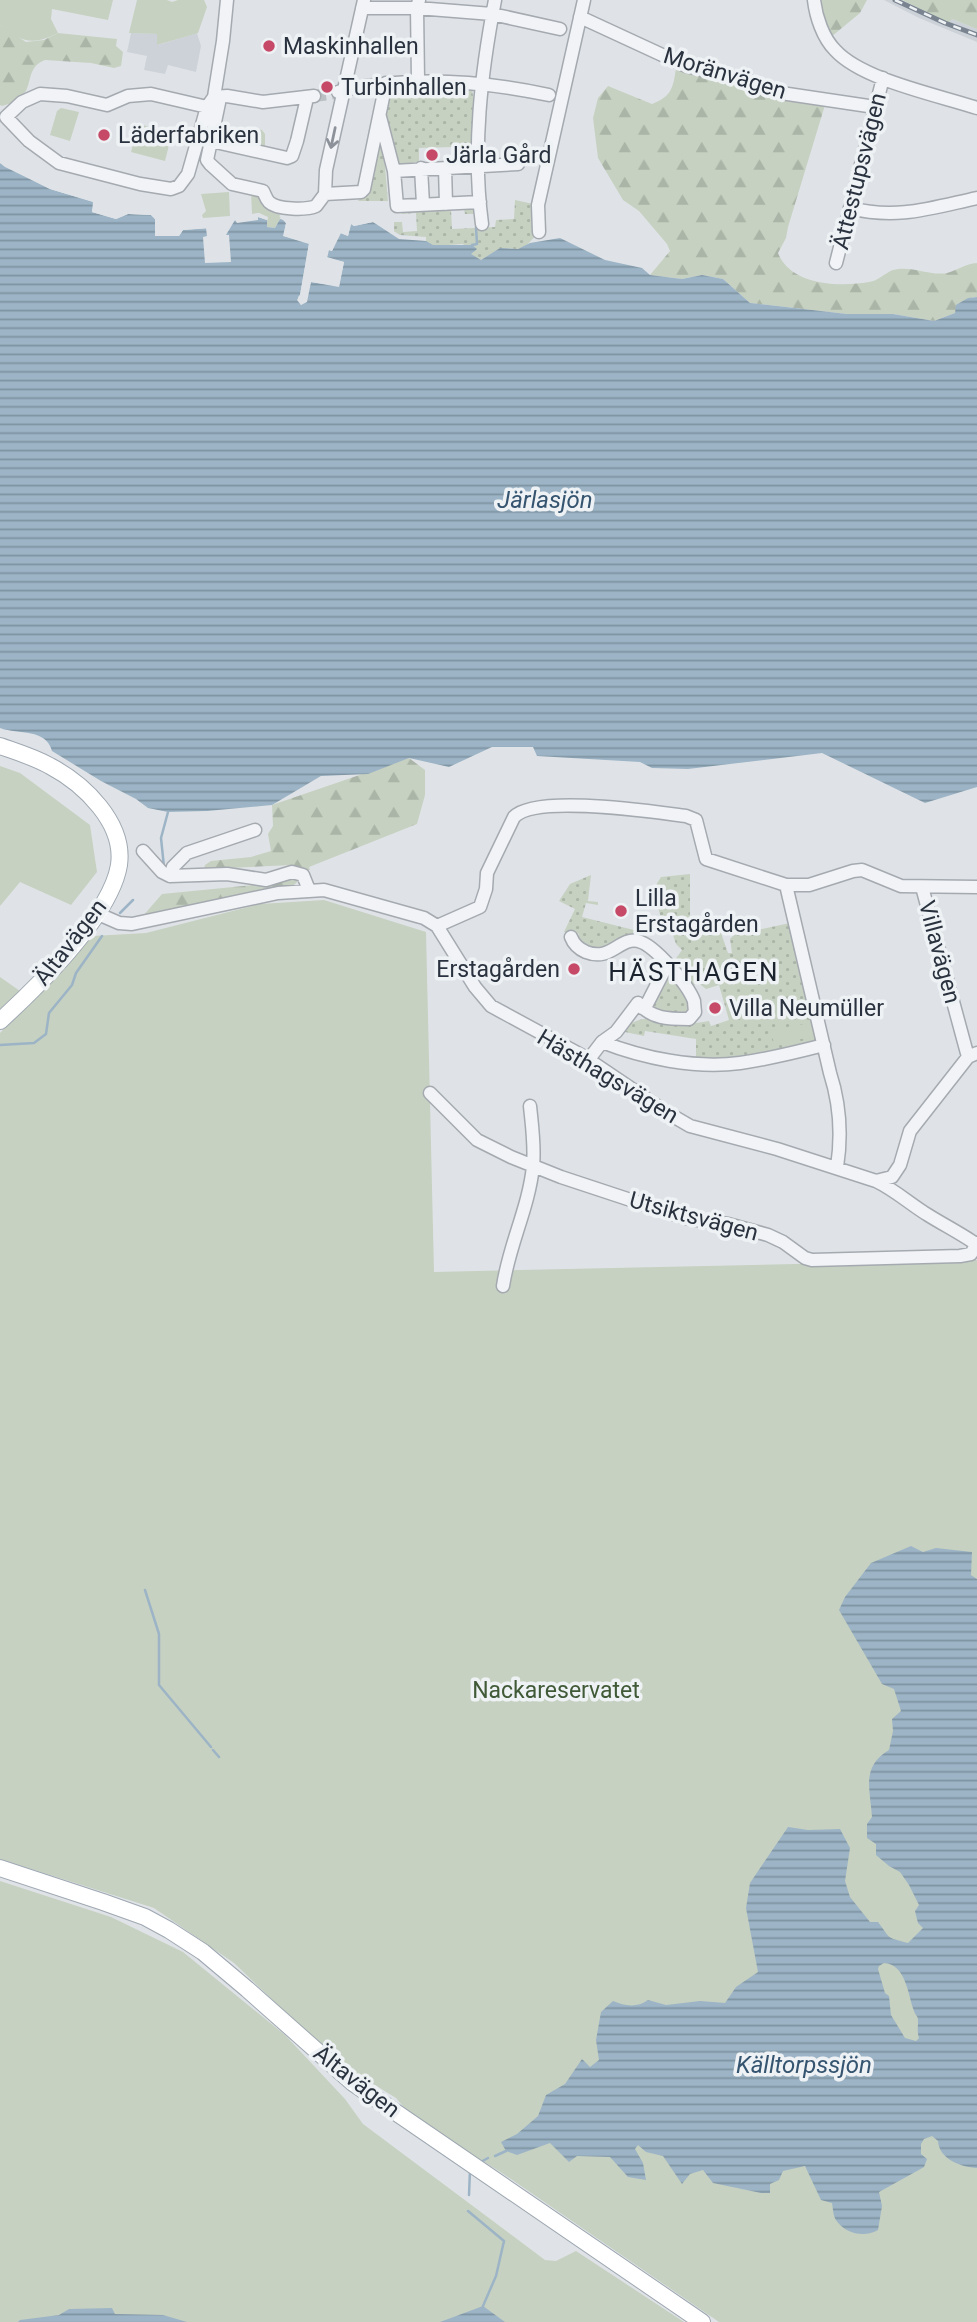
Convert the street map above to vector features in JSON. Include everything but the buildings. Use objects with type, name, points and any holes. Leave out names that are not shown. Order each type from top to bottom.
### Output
[{"type":"main road","name":"Ältavägen","points":[[0,746],[38,760],[61,773],[101,808],[119,844],[118,868],[96,913],[72,947],[0,1021]]},
{"type":"main road","name":"Ältavägen","points":[[0,1868],[145,1917],[169,1930],[202,1952],[247,1989],[354,2083],[702,2322]]},
{"type":"street","points":[[227,0],[223,40],[210,102],[186,180],[180,186],[171,189],[140,184],[59,163],[29,141],[6,117],[22,102],[40,94],[60,94],[107,105],[128,96],[151,94],[210,102],[219,103],[207,160],[232,184],[263,191],[268,202],[300,209],[316,206],[325,194],[326,170],[340,92],[363,4],[418,4],[492,14],[560,29]]},
{"type":"street","points":[[482,223],[479,166],[481,83],[495,0]]},
{"type":"street","points":[[539,232],[538,205],[584,0]]},
{"type":"street","points":[[814,0],[822,29],[834,50],[858,68],[977,108]]},
{"type":"street","points":[[418,4],[418,80]]},
{"type":"street","name":"Moränvägen","points":[[580,17],[686,66],[743,79],[781,93],[875,107]]},
{"type":"street","name":"Ättestupsvägen","points":[[836,263],[883,78]]},
{"type":"street","points":[[340,92],[418,80],[481,83],[549,95]]},
{"type":"street","points":[[325,194],[362,192],[386,83]]},
{"type":"street","points":[[210,102],[227,96],[263,102],[310,97],[295,151],[287,158],[211,141]]},
{"type":"street","points":[[380,117],[394,171],[397,206],[480,202]]},
{"type":"street","points":[[394,171],[518,164]]},
{"type":"street","points":[[421,168],[423,204]]},
{"type":"street","points":[[445,168],[446,204]]},
{"type":"street","points":[[850,208],[887,215],[909,213],[977,198]]},
{"type":"street","points":[[96,913],[119,923],[132,924],[278,893],[324,890],[409,913],[437,926],[480,907],[486,889],[487,873],[514,817],[520,811],[580,806],[686,816],[696,820],[706,859],[786,885],[809,885],[863,870],[891,883],[922,887],[977,887]]},
{"type":"street","points":[[170,876],[173,867],[187,853],[255,830]]},
{"type":"street","points":[[144,851],[162,872],[170,876],[227,874],[265,880],[292,872],[303,875],[309,890]]},
{"type":"street","points":[[786,885],[838,1098],[840,1146],[837,1167]]},
{"type":"street","name":"Villavägen","points":[[922,887],[973,1055]]},
{"type":"street","name":"Hästhagsvägen","points":[[437,926],[475,987],[491,1006],[589,1059],[666,1112],[690,1126],[837,1167],[876,1181],[890,1187],[929,1216],[976,1244]]},
{"type":"street","points":[[571,937],[581,950],[593,955],[604,955],[627,942],[637,941],[654,949],[685,986],[694,1002],[695,1012],[689,1019],[673,1019],[648,1014],[640,1006]]},
{"type":"street","points":[[589,1059],[602,1042],[617,1032],[640,1006],[647,1004],[667,965]]},
{"type":"street","points":[[602,1042],[667,1059],[716,1064],[738,1063],[824,1045]]},
{"type":"street","points":[[876,1181],[892,1177],[900,1165],[910,1130],[973,1055]]},
{"type":"street","name":"Utsiktsvägen","points":[[429,1093],[477,1140],[533,1166],[690,1219],[728,1224],[768,1235],[812,1260],[960,1256],[971,1254],[976,1244]]},
{"type":"street","points":[[503,1286],[506,1265],[533,1166],[534,1142],[530,1106]]},
{"type":"shaded area","points":[[884,0],[902,0],[948,22],[952,19],[977,29],[977,42],[919,18]]},
{"type":"shaded area","points":[[131,33],[157,34],[158,45],[197,33],[201,46],[196,72],[168,65],[165,74],[144,70],[147,56],[127,52]]},
{"type":"green space","points":[[0,0],[113,0],[108,20],[52,9],[51,19],[58,33],[34,41],[21,38],[0,25]]},
{"type":"green space","points":[[137,0],[204,0],[207,7],[198,33],[157,45],[157,34],[129,33]]},
{"type":"green space","points":[[819,0],[867,0],[860,13],[831,37]]},
{"type":"green space","points":[[902,0],[977,0],[977,29],[952,19],[948,23]]},
{"type":"green space","points":[[0,25],[26,42],[44,40],[58,33],[117,39],[116,46],[123,52],[121,66],[114,68],[91,63],[45,60],[33,70],[22,96],[2,106]]},
{"type":"green space","points":[[676,68],[825,105],[786,238],[778,253],[784,264],[794,272],[818,282],[857,284],[872,281],[893,270],[947,273],[977,263],[977,297],[973,297],[955,313],[934,321],[893,314],[847,314],[750,303],[723,279],[702,275],[682,279],[650,275],[670,251],[639,211],[623,200],[598,158],[593,118],[598,98],[608,86],[652,104],[668,94]]},
{"type":"green space","points":[[397,87],[472,88],[472,161],[455,161],[454,147],[419,148],[419,162],[393,165],[383,118],[388,93]]},
{"type":"green space","points":[[61,108],[79,112],[70,141],[50,135],[57,111]]},
{"type":"green space","points":[[139,124],[172,133],[165,161],[131,152]]},
{"type":"green space","points":[[247,127],[262,130],[265,134],[265,147],[237,141]]},
{"type":"green space","points":[[379,138],[383,144],[388,201],[358,201],[364,193]]},
{"type":"green space","points":[[251,191],[255,191],[281,217],[275,228],[267,227],[268,218],[259,213],[252,214]]},
{"type":"green space","points":[[229,192],[230,216],[203,218],[202,215],[206,211],[201,194]]},
{"type":"green space","points":[[515,200],[538,205],[539,232],[526,246],[518,249],[501,248],[481,260],[474,258],[463,244],[433,246],[419,237],[394,232],[394,222],[402,222],[403,232],[417,231],[416,213],[402,214],[402,209],[480,202],[481,214],[465,214],[464,209],[451,210],[452,229],[495,227],[496,220],[514,219]]},
{"type":"green space","points":[[409,758],[425,770],[425,795],[417,824],[309,867],[310,870],[302,870],[292,865],[204,869],[211,861],[251,857],[271,851],[268,834],[273,826],[272,805]]},
{"type":"green space","points":[[0,766],[20,773],[90,825],[97,872],[71,905],[20,882],[0,906]]},
{"type":"green space","points":[[690,874],[690,916],[699,927],[721,933],[728,953],[732,953],[730,939],[734,935],[790,923],[816,1039],[814,1043],[746,1058],[696,1060],[696,1039],[645,1031],[644,1036],[623,1030],[630,1024],[645,1019],[690,1023],[709,1021],[711,1026],[729,1020],[719,985],[706,989],[697,982],[692,988],[672,964],[682,950],[676,944],[667,917],[661,918],[653,890],[661,877]]},
{"type":"green space","points":[[290,875],[298,881],[292,887],[142,917],[162,894],[265,884]]},
{"type":"green space","points":[[591,875],[588,901],[598,902],[598,905],[586,903],[582,917],[638,931],[638,937],[591,952],[578,939],[579,934],[564,932],[575,909],[559,901],[570,884]]},
{"type":"green space","name":"Nackareservatet","points":[[324,900],[426,932],[434,1272],[977,1260],[977,2322],[719,2322],[502,2173],[413,2118],[396,2098],[357,2074],[308,2034],[234,1963],[154,1908],[0,1859],[0,1033],[93,936],[146,933],[260,904]]},
{"type":"green space","points":[[667,973],[670,973],[690,999],[689,1015],[649,1012]]},
{"type":"green space","points":[[0,977],[20,991],[0,1009]]},
{"type":"green space","points":[[810,1023],[813,1037],[774,1044],[771,1030]]},
{"type":"green space","points":[[0,1881],[111,1917],[183,1952],[285,2035],[345,2099],[363,2124],[545,2260],[556,2261],[576,2251],[684,2322],[0,2322]]},
{"type":"water","name":"Järlasjön","points":[[0,163],[50,189],[94,202],[92,212],[116,219],[128,214],[151,215],[155,219],[155,236],[179,236],[183,230],[213,228],[214,223],[258,217],[267,220],[267,227],[275,228],[280,219],[284,220],[284,236],[309,243],[298,297],[301,305],[311,282],[339,286],[344,262],[327,258],[329,250],[332,251],[341,233],[348,236],[351,224],[354,226],[373,222],[400,235],[419,237],[433,245],[472,245],[477,249],[471,254],[481,260],[500,248],[518,249],[530,243],[560,238],[605,260],[642,268],[650,275],[682,279],[702,275],[723,279],[750,303],[847,314],[893,314],[934,321],[955,313],[956,305],[968,298],[977,297],[977,787],[925,803],[822,753],[688,769],[652,768],[640,762],[537,756],[533,747],[492,747],[449,767],[409,758],[368,774],[321,776],[272,805],[168,812],[148,808],[101,781],[52,751],[49,744],[38,735],[0,728]]},
{"type":"water","name":"Källtorpssjön","points":[[911,1546],[923,1552],[936,1548],[972,1552],[971,1575],[977,1579],[977,2168],[958,2164],[947,2157],[932,2136],[924,2139],[921,2154],[927,2159],[924,2167],[879,2192],[882,2206],[878,2230],[861,2234],[840,2225],[834,2216],[832,2203],[821,2200],[805,2166],[783,2171],[779,2180],[770,2184],[770,2193],[761,2193],[713,2183],[703,2170],[690,2174],[682,2184],[663,2156],[646,2152],[638,2145],[635,2149],[643,2163],[646,2180],[628,2177],[610,2157],[577,2156],[569,2162],[550,2143],[517,2155],[506,2151],[501,2142],[517,2134],[538,2116],[546,2095],[565,2084],[582,2059],[590,2067],[599,2060],[596,2040],[601,2012],[613,2001],[631,2005],[648,2000],[666,2005],[700,2001],[725,2003],[736,1987],[758,1972],[746,1908],[750,1883],[788,1827],[808,1830],[840,1829],[850,1848],[845,1881],[850,1897],[870,1922],[878,1922],[889,1937],[908,1943],[923,1928],[918,1923],[915,1911],[919,1905],[909,1885],[900,1872],[876,1855],[876,1844],[867,1838],[867,1824],[872,1817],[869,1788],[871,1771],[880,1757],[889,1750],[893,1731],[892,1719],[901,1711],[894,1689],[882,1684],[839,1610],[845,1597],[871,1563]],"holes":[[[884,1963],[902,1974],[918,2018],[919,2038],[916,2041],[905,2038],[891,2015],[889,1996],[885,1993],[878,1969]]]},
{"type":"water","points":[[483,2306],[505,2322],[440,2322]]},
{"type":"water","points":[[112,2308],[115,2314],[163,2315],[187,2322],[18,2322],[59,2315],[69,2309]]},
{"type":"pier","points":[[0,159],[51,186],[95,199],[96,210],[117,215],[127,211],[153,212],[159,218],[158,232],[177,233],[182,227],[210,224],[213,219],[259,213],[268,217],[267,220],[258,217],[258,220],[237,223],[235,220],[226,235],[229,235],[231,262],[205,263],[203,237],[207,236],[206,228],[183,230],[179,236],[155,236],[155,219],[151,215],[128,214],[116,219],[92,212],[93,202],[50,189],[5,167],[0,163]]},
{"type":"pier","points":[[279,216],[286,217],[289,222],[287,233],[312,242],[303,295],[311,278],[337,282],[340,264],[325,261],[323,257],[338,231],[345,231],[350,221],[374,219],[400,235],[426,237],[426,241],[399,239],[373,222],[354,226],[351,224],[348,236],[340,233],[332,251],[328,250],[327,257],[344,262],[339,287],[311,282],[307,302],[301,305],[297,300],[309,244],[283,236],[286,223]]},
{"type":"waterway","points":[[472,245],[477,244],[476,227],[480,225]]},
{"type":"waterway","points":[[164,867],[161,838],[168,812]]},
{"type":"waterway","points":[[120,913],[133,900]]},
{"type":"waterway","points":[[0,1045],[34,1043],[46,1034],[49,1013],[72,985],[76,973],[102,936]]},
{"type":"waterway","points":[[145,1590],[159,1634],[159,1685],[211,1747]]},
{"type":"waterway","points":[[213,1750],[219,1757]]},
{"type":"waterway","points":[[495,2156],[506,2151]]},
{"type":"waterway","points":[[479,2163],[488,2158]]},
{"type":"waterway","points":[[469,2195],[470,2170]]},
{"type":"waterway","points":[[468,2211],[504,2241],[496,2276],[483,2306]]},
{"type":"tunnel","points":[[314,96],[337,93]]},
{"type":"railway","points":[[895,0],[977,35]]},
{"type":"place","name":"Maskinhallen","points":[[269,46]]},
{"type":"place","name":"Turbinhallen","points":[[327,87]]},
{"type":"place","name":"Läderfabriken","points":[[104,135]]},
{"type":"place","name":"Järla Gård","points":[[432,155]]},
{"type":"place","name":"Lilla Erstagården","points":[[621,911]]},
{"type":"place","name":"Erstagården","points":[[574,969]]},
{"type":"place","name":"Villa Neumüller","points":[[715,1008]]},
{"type":"district","name":"HÄSTHAGEN","points":[[694,972]]}]
